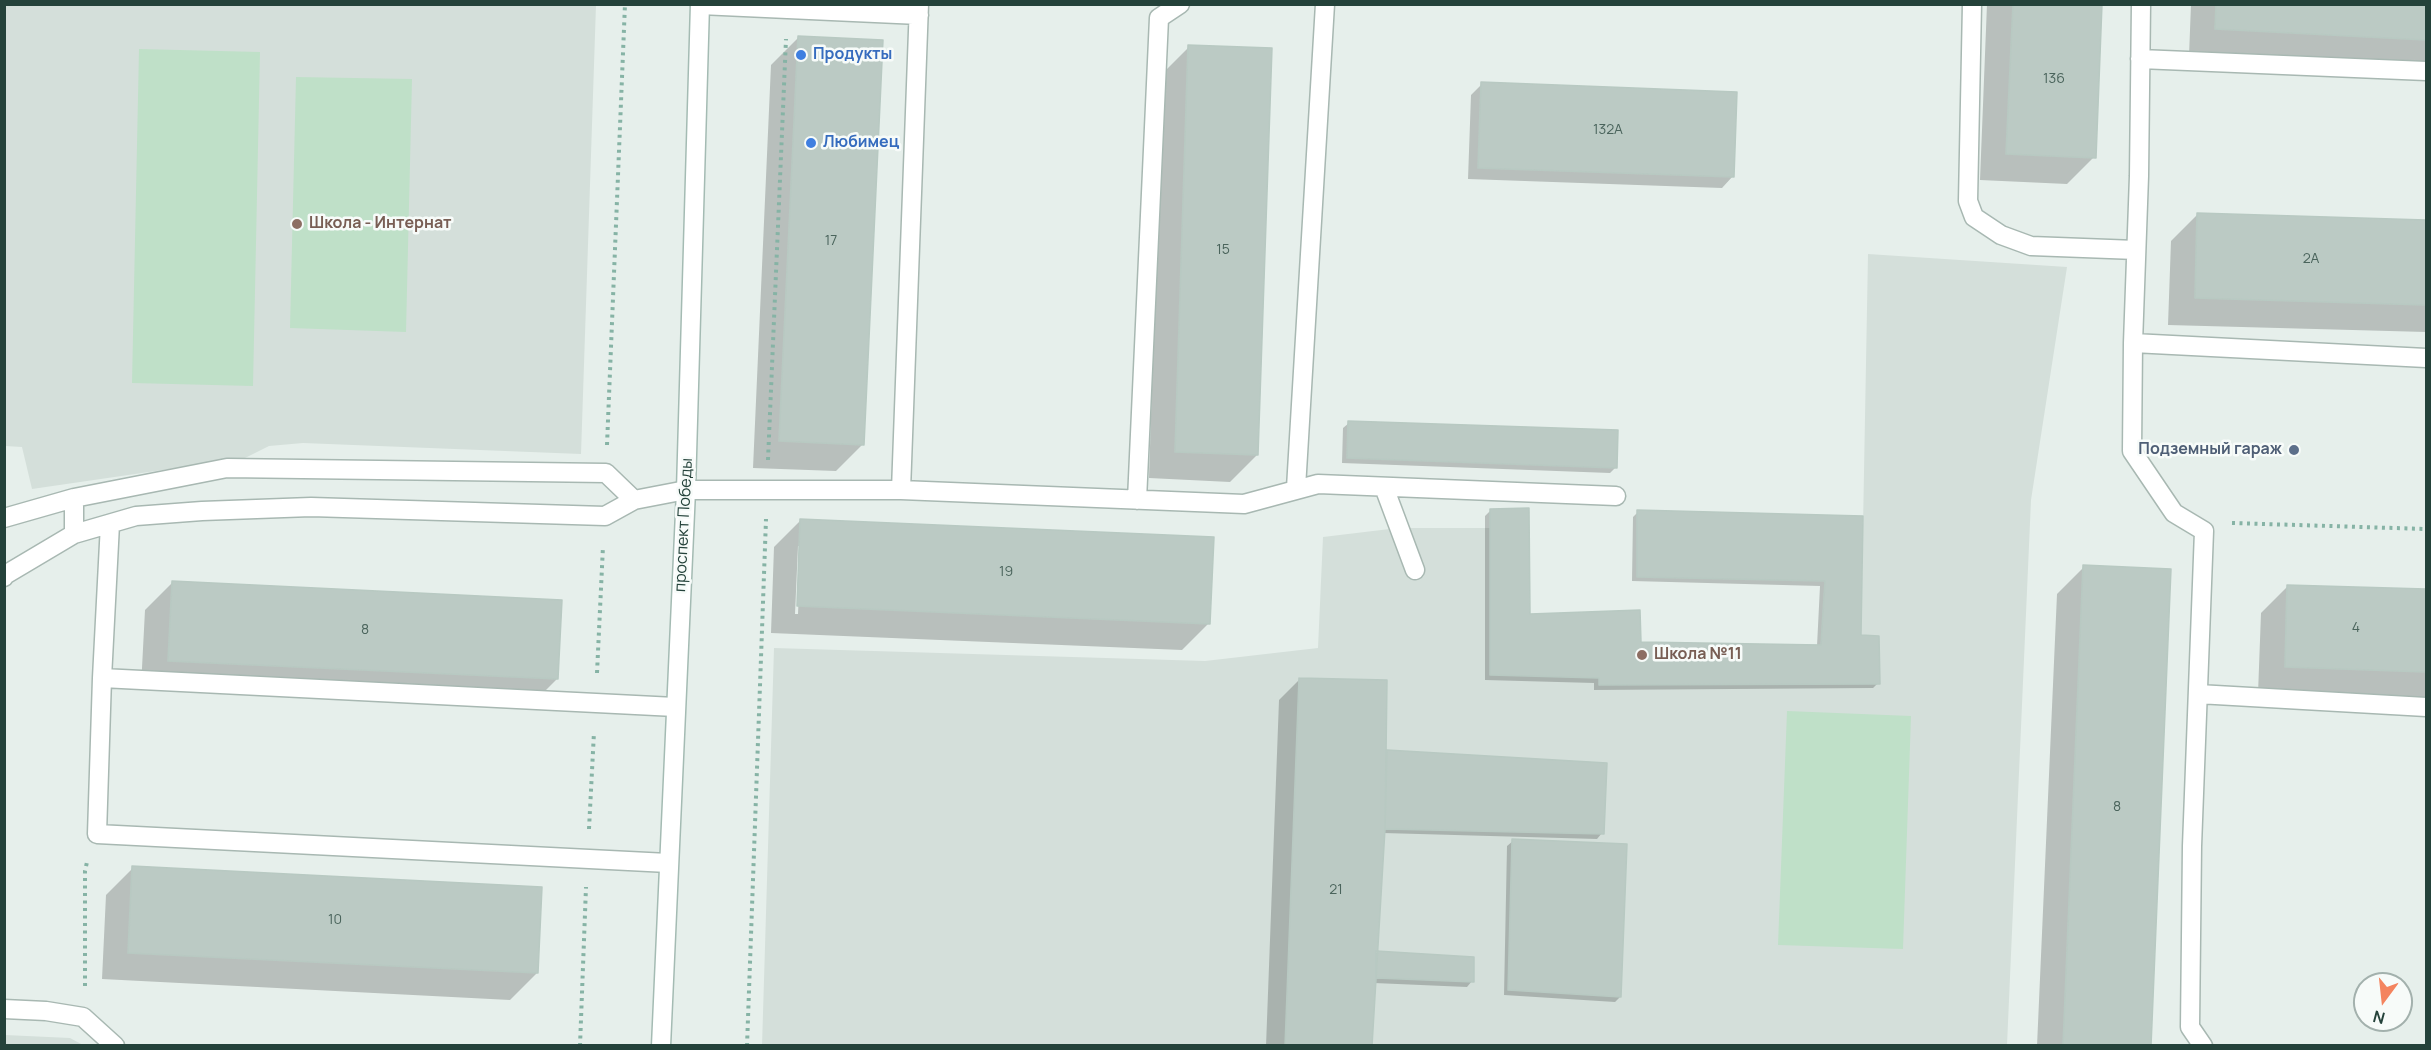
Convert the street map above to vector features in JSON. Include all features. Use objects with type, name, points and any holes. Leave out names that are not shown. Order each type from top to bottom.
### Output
[{"type":"street","points":[[1137,500],[1159,18],[1180,4]]},
{"type":"street","points":[[1296,488],[1325,4]]},
{"type":"street","points":[[1972,4],[1968,201],[1974,217],[2001,235],[2031,246],[2136,250]]},
{"type":"street","points":[[2141,4],[2132,451],[2174,513],[2204,531],[2192,846],[2190,1028],[2203,1046]]},
{"type":"street","points":[[700,5],[787,9],[919,10],[901,490]]},
{"type":"street","name":"проспект Победы","points":[[660,1046],[686,489],[700,5]]},
{"type":"street","points":[[2140,59],[2427,71]]},
{"type":"street","points":[[2133,343],[2427,358]]},
{"type":"street","points":[[4,518],[74,498],[227,468],[606,473],[634,500]]},
{"type":"street","points":[[4,577],[74,534],[136,516],[310,507],[605,516],[634,500],[686,489],[901,490],[1244,504],[1296,488],[1318,484],[1616,496]]},
{"type":"street","points":[[1384,487],[1415,570]]},
{"type":"street","points":[[74,498],[74,534]]},
{"type":"street","points":[[110,524],[97,834],[668,863]]},
{"type":"street","points":[[102,678],[675,706]]},
{"type":"street","points":[[2198,694],[2427,707]]},
{"type":"street","points":[[4,1009],[46,1011],[84,1017],[115,1046]]},
{"type":"path","points":[[747,1046],[787,9]]},
{"type":"path","points":[[2204,531],[2214,522],[2427,529]]},
{"type":"path","points":[[84,1017],[85,871],[97,834]]},
{"type":"shaded area","name":"Школа - Интернат","points":[[4,5],[596,5],[581,454],[303,443],[269,446],[245,458],[32,489],[22,447],[5,446]]},
{"type":"shaded area","name":"Школа №11","points":[[1868,254],[2067,267],[2031,500],[2007,1045],[762,1046],[774,648],[1205,661],[1318,648],[1323,537],[1398,528],[1490,528],[1490,643],[1821,645],[1825,581],[1862,581]]},
{"type":"shaded area","points":[[5,1035],[70,1038],[83,1045],[5,1045]]},
{"type":"green space","points":[[139,49],[260,52],[253,386],[132,383]]},
{"type":"green space","points":[[296,77],[412,79],[406,332],[290,328]]},
{"type":"green space","points":[[1787,711],[1911,716],[1903,949],[1778,945]]},
{"type":"building","points":[[2013,4],[2102,4],[2096,158],[2006,154]]},
{"type":"building","points":[[2216,4],[2426,4],[2426,40],[2215,29]]},
{"type":"building","points":[[798,36],[883,40],[864,445],[779,441]]},
{"type":"building","points":[[1188,45],[1272,48],[1258,455],[1175,452]]},
{"type":"building","points":[[1481,82],[1737,92],[1734,177],[1478,168]]},
{"type":"building","points":[[2197,213],[2426,220],[2426,305],[2195,298]]},
{"type":"building","points":[[1348,421],[1618,430],[1617,468],[1347,458]]},
{"type":"building","points":[[1529,508],[1530,614],[1640,610],[1641,642],[1821,645],[1825,581],[1637,577],[1637,510],[1863,516],[1861,635],[1879,636],[1880,684],[1599,685],[1599,678],[1490,675],[1490,509]]},
{"type":"building","points":[[800,519],[1214,537],[1210,624],[797,606]]},
{"type":"building","points":[[2083,565],[2171,569],[2151,1046],[2063,1046]]},
{"type":"building","points":[[172,581],[562,600],[558,679],[168,661]]},
{"type":"building","points":[[2287,585],[2426,589],[2426,672],[2285,667]]},
{"type":"building","points":[[1299,678],[1387,680],[1385,829],[1372,1046],[1285,1046]]},
{"type":"building","points":[[1387,750],[1607,763],[1604,834],[1385,829]]},
{"type":"building","points":[[1512,839],[1627,844],[1621,997],[1508,990]]},
{"type":"building","points":[[132,866],[542,887],[538,973],[128,953]]},
{"type":"building","points":[[1376,951],[1474,957],[1474,982],[1376,978]]},
{"type":"place","name":"Продукты","points":[[801,55]]},
{"type":"place","name":"Любимец","points":[[811,143]]},
{"type":"place","name":"Школа - Интернат","points":[[297,224]]},
{"type":"place","name":"Подземный гараж","points":[[2294,450]]},
{"type":"place","name":"Школа №11","points":[[1642,655]]}]
